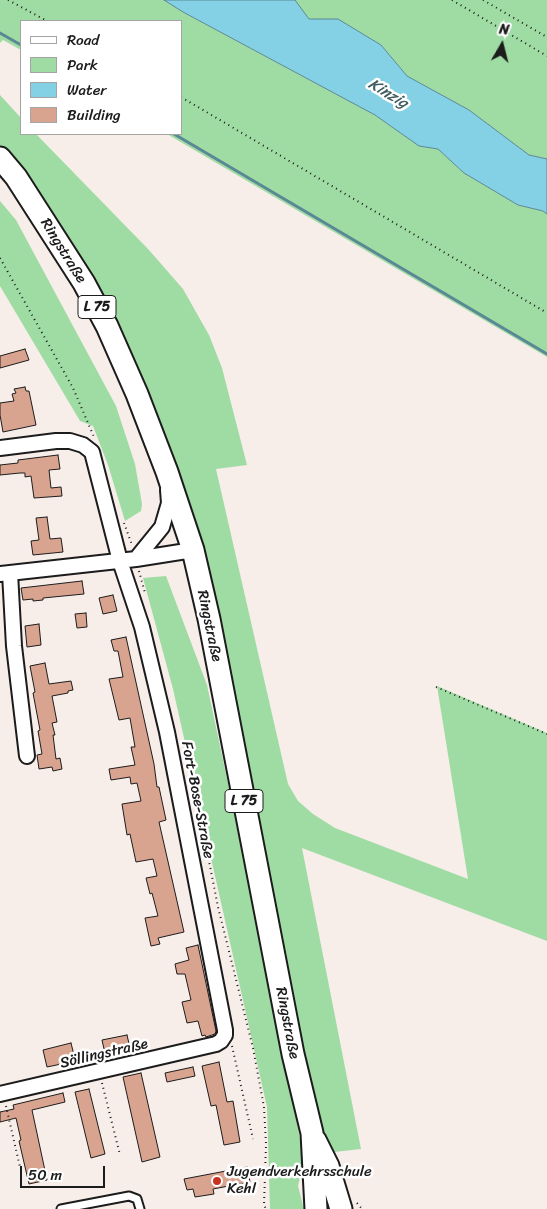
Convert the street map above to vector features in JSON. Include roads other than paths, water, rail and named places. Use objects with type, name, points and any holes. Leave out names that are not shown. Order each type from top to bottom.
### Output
[{"type":"main road","name":"Ringstraße","points":[[0,158],[16,177],[84,283],[107,326],[137,394],[167,472],[192,550],[209,619],[292,1054],[312,1133],[316,1209]]},
{"type":"main road","name":"Ringstraße","points":[[312,1133],[328,1166],[341,1209]]},
{"type":"street","name":"Fort-Bose-Straße","points":[[0,448],[56,441],[83,445],[92,452],[120,561],[142,627],[170,751],[225,1030],[222,1041],[216,1044]]},
{"type":"street","points":[[136,560],[162,527],[169,503],[167,472]]},
{"type":"street","points":[[27,756],[5,574],[136,560],[192,550]]},
{"type":"street","name":"Söllingstraße","points":[[1,1094],[216,1044]]},
{"type":"lane","points":[[61,1209],[130,1196],[137,1199],[140,1209]]},
{"type":"water","name":"Kinzig","points":[[164,0],[295,0],[309,19],[338,19],[381,45],[407,76],[469,110],[529,155],[547,159],[547,214],[543,211],[518,205],[464,173],[438,149],[419,146],[375,115]]},
{"type":"waterway","points":[[0,33],[20,44]]},
{"type":"waterway","points":[[176,135],[547,354]]},
{"type":"place","name":"Jugendverkehrsschule Kehl","points":[[217,1181]]}]
